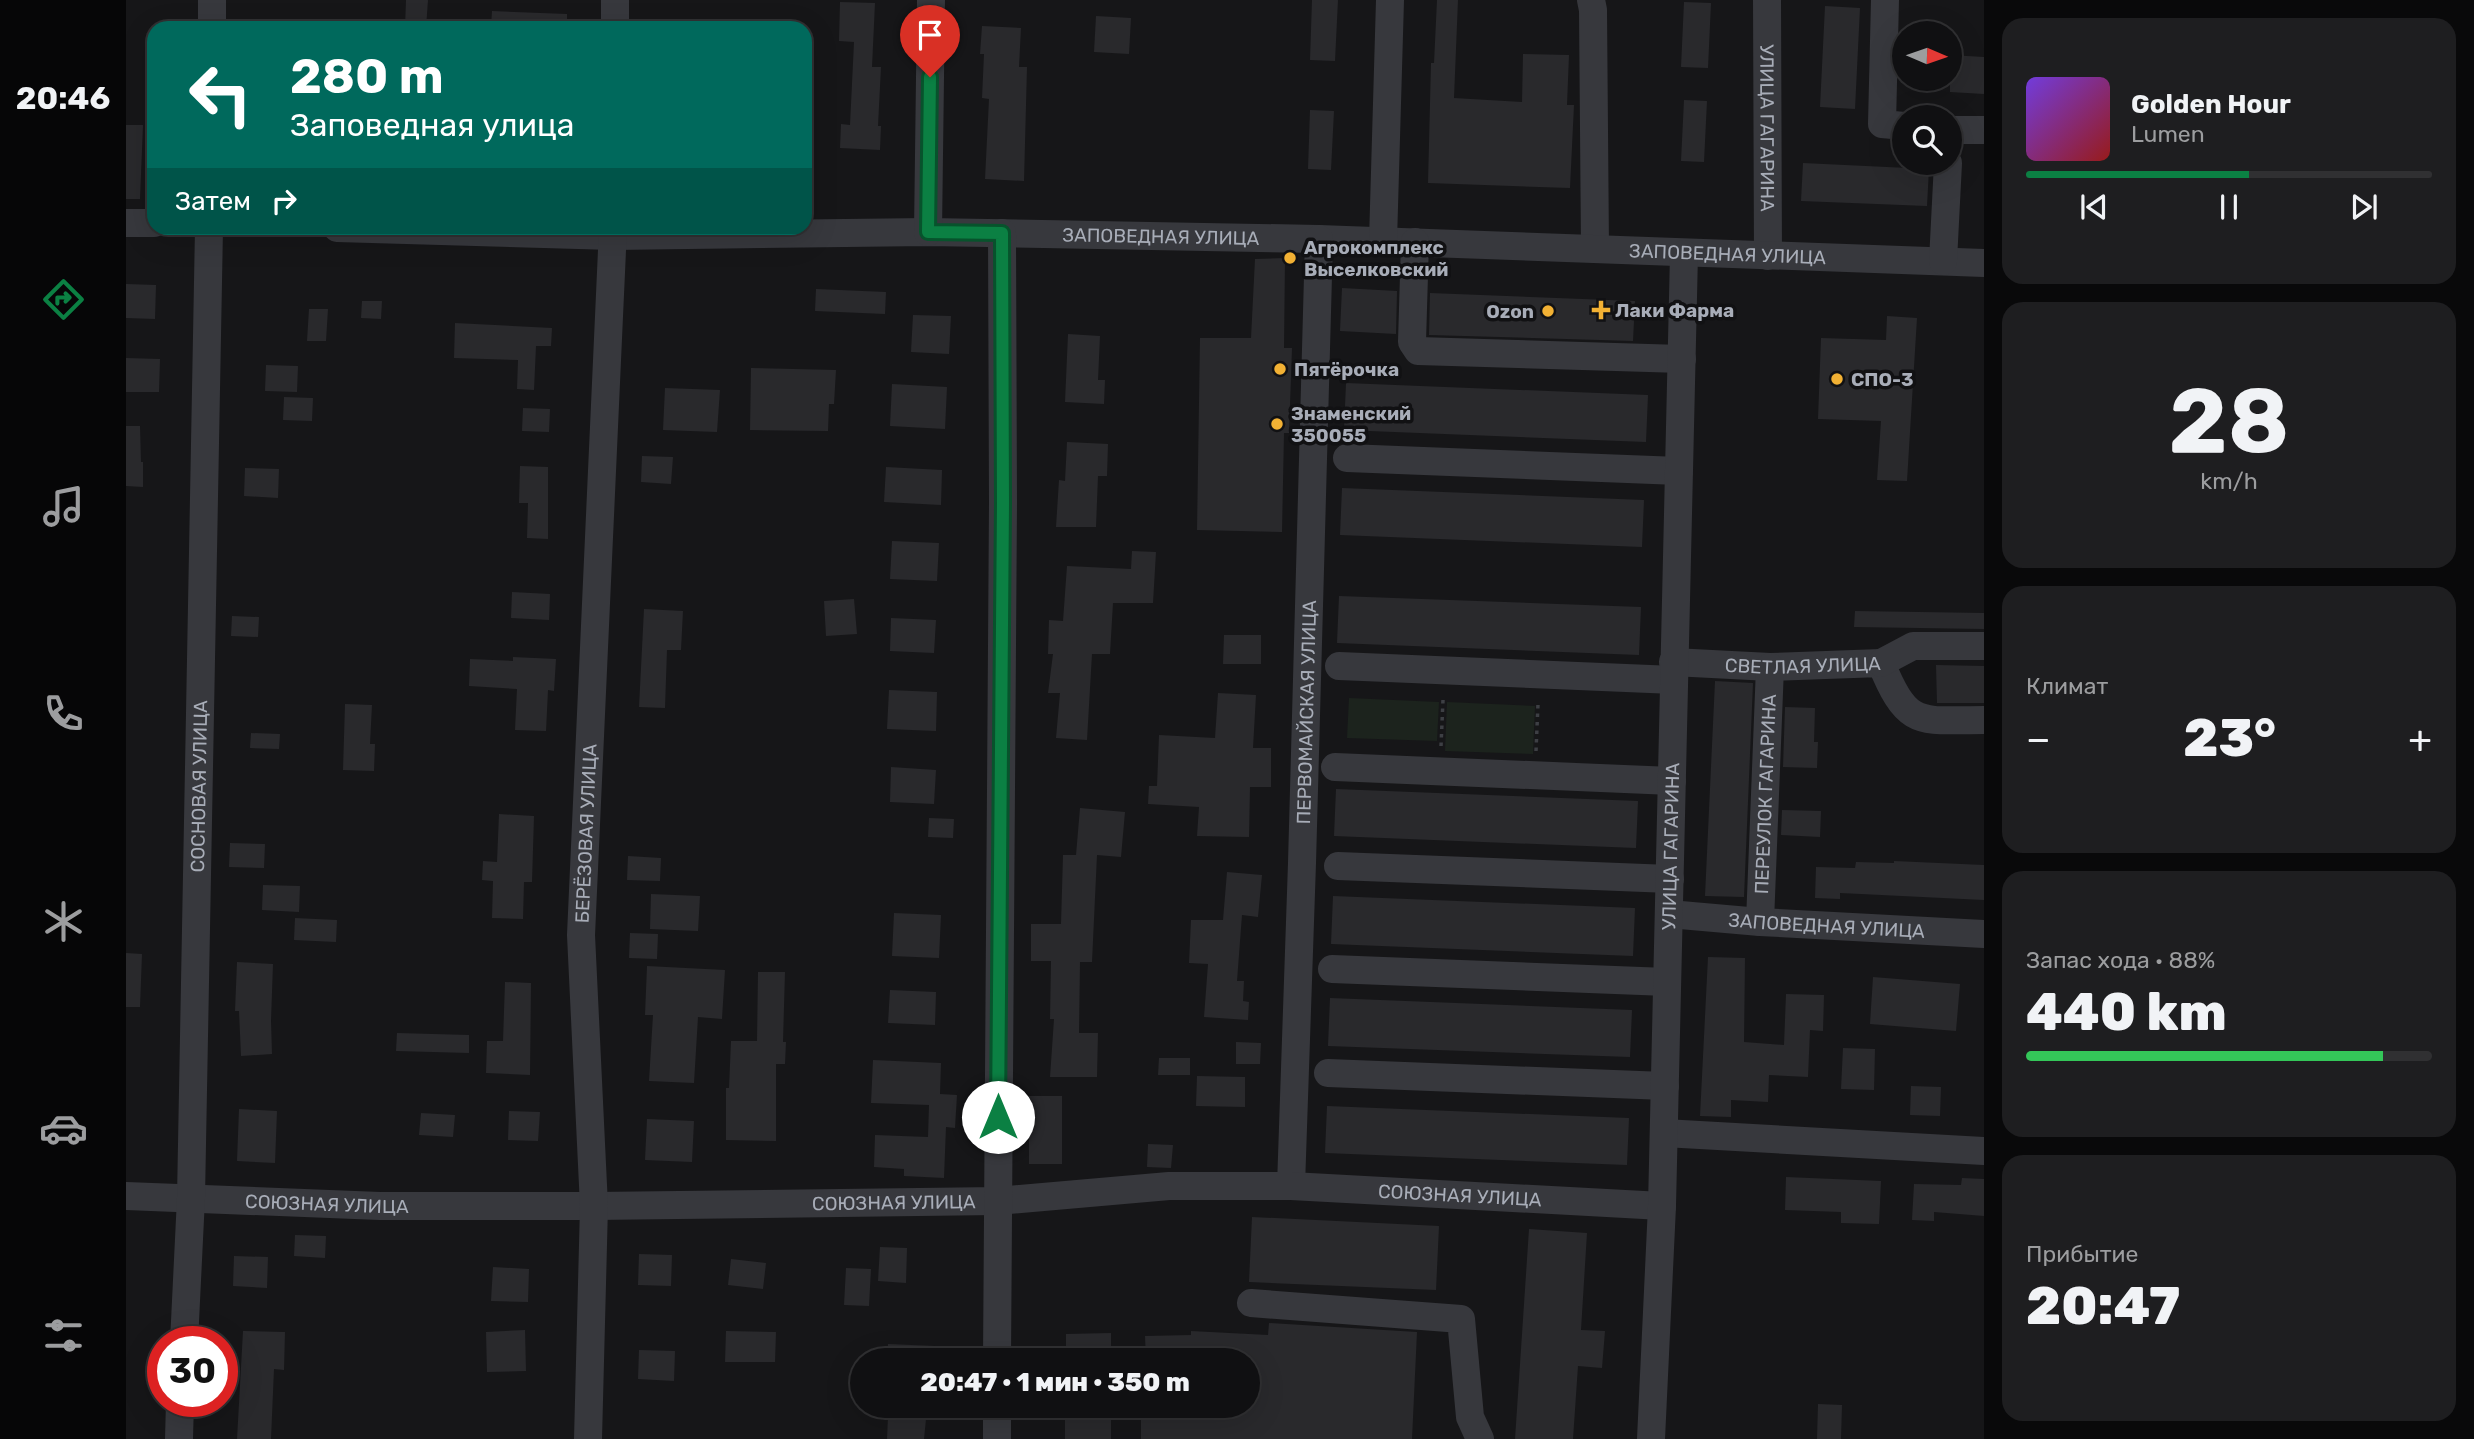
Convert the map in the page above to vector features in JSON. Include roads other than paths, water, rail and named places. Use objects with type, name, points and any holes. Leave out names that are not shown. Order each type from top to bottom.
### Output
[{"type":"street","points":[[212,0],[212,21]]},
{"type":"street","points":[[615,0],[615,21]]},
{"type":"street","points":[[928,232],[931,0]]},
{"type":"street","points":[[1383,241],[1391,0]]},
{"type":"street","points":[[1591,0],[1594,249]]},
{"type":"street","name":"УЛИЦА ГАГАРИНА","points":[[1767,0],[1768,256]]},
{"type":"street","points":[[1885,0],[1882,124],[1892,125]]},
{"type":"street","points":[[1962,131],[1984,130]]},
{"type":"street","points":[[1943,261],[1947,175]]},
{"type":"street","points":[[126,223],[147,223]]},
{"type":"street","name":"ЗАПОВЕДНАЯ УЛИЦА","points":[[812,232],[1319,239],[1684,254],[1984,262]]},
{"type":"street","points":[[997,1348],[1003,517],[1002,233]]},
{"type":"street","name":"СОСНОВАЯ УЛИЦА","points":[[185,1326],[191,1198],[209,235]]},
{"type":"street","name":"БЕРЁЗОВАЯ УЛИЦА","points":[[588,1439],[594,1206],[581,935],[613,235]]},
{"type":"street","name":"ПЕРВОМАЙСКАЯ УЛИЦА","points":[[1291,1186],[1319,239]]},
{"type":"street","points":[[1415,242],[1412,342],[1418,351],[1682,359]]},
{"type":"street","name":"УЛИЦА ГАГАРИНА","points":[[1651,1439],[1662,1206],[1684,254]]},
{"type":"street","points":[[1347,458],[1679,471]]},
{"type":"street","points":[[1881,663],[1913,646],[1984,646]]},
{"type":"street","name":"СВЕТЛАЯ УЛИЦА","points":[[1339,666],[1674,671],[1881,663],[1893,692],[1905,709],[1924,720],[1984,720]]},
{"type":"street","name":"ПЕРЕУЛОК ГАГАРИНА","points":[[1760,922],[1770,667]]},
{"type":"street","points":[[1335,767],[1672,781]]},
{"type":"street","points":[[1338,866],[1670,880]]},
{"type":"street","name":"ЗАПОВЕДНАЯ УЛИЦА","points":[[1669,914],[1760,922],[1984,934]]},
{"type":"street","points":[[1332,969],[1667,982]]},
{"type":"street","points":[[1328,1073],[1665,1086]]},
{"type":"street","points":[[1664,1133],[1984,1151]]},
{"type":"street","name":"СОЮЗНАЯ УЛИЦА","points":[[126,1196],[404,1206],[594,1206],[997,1201],[1169,1186],[1291,1186],[1662,1206]]},
{"type":"street","points":[[1251,1303],[1461,1319],[1470,1417],[1480,1439]]},
{"type":"street","points":[[178,1439],[179,1417]]},
{"type":"street","points":[[997,1418],[997,1439]]},
{"type":"place","name":"Агрокомплекс Выселковский","points":[[1290,258]]},
{"type":"place","name":"Лаки Фарма","points":[[1601,310]]},
{"type":"place","name":"Ozon","points":[[1548,311]]},
{"type":"place","name":"Пятёрочка","points":[[1280,369]]},
{"type":"place","name":"СПО-3","points":[[1837,379]]},
{"type":"place","name":"Знаменский 350055","points":[[1277,424]]}]
